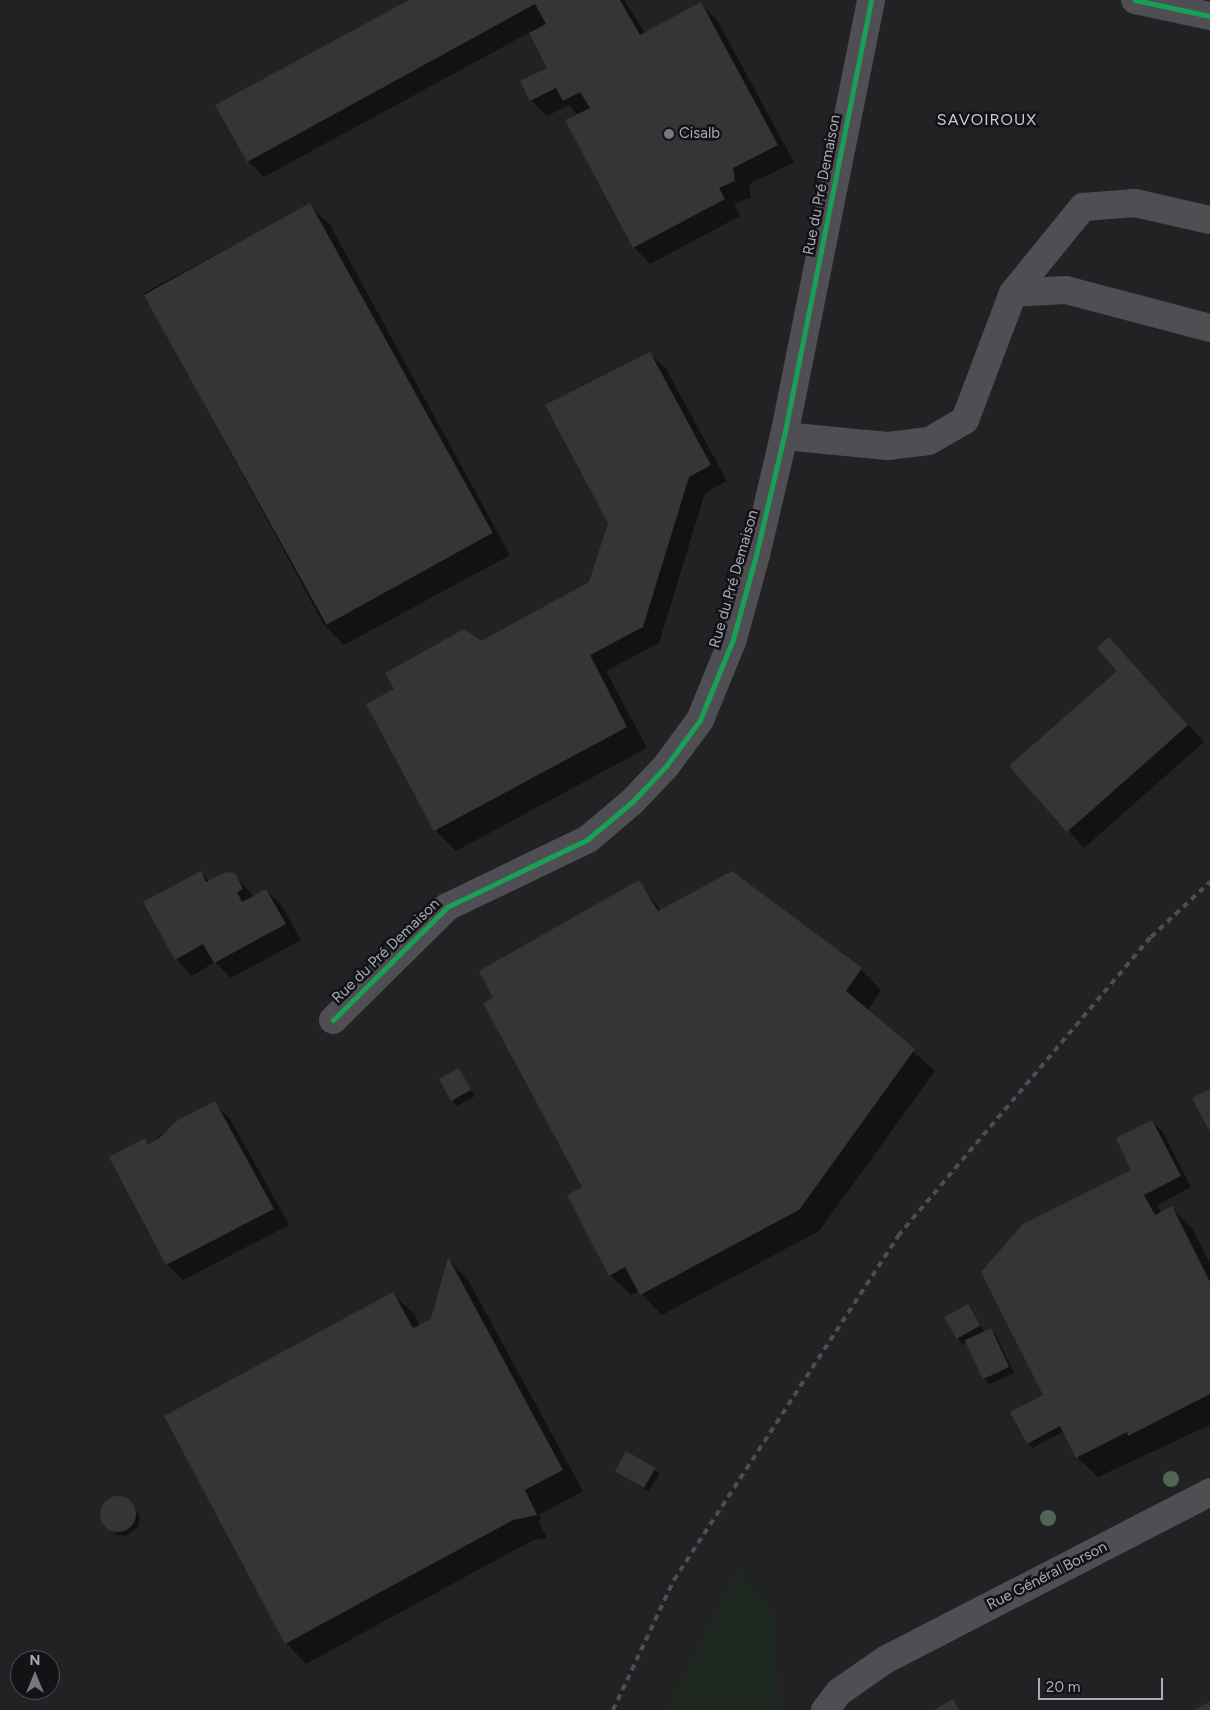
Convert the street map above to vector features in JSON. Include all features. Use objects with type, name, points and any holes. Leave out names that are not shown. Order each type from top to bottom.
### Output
[{"type":"street","name":"Rue du Pré Demaison","points":[[333,1020],[447,907],[588,839],[632,802],[666,766],[700,720],[734,638],[784,436],[871,0]]},
{"type":"street","points":[[1135,0],[1210,16]]},
{"type":"street","points":[[784,436],[888,446],[929,441],[965,420],[1013,293],[1083,207],[1135,203],[1210,220]]},
{"type":"street","points":[[1013,293],[1066,290],[1210,328]]},
{"type":"street","name":"Rue Général Borson","points":[[825,1710],[839,1692],[885,1660],[1210,1492]]},
{"type":"shaded area","points":[[0,0],[1210,0],[1210,1710],[0,1710]]},
{"type":"shaded area","points":[[737,1569],[770,1603],[777,1653],[780,1710],[664,1710]]},
{"type":"building","name":"Cisalb","points":[[409,0],[620,0],[640,35],[701,2],[778,145],[733,168],[735,181],[719,188],[725,199],[633,248],[565,120],[590,108],[580,92],[563,101],[556,88],[530,101],[520,81],[547,68],[529,33],[546,24],[535,4],[247,162],[215,105]]},
{"type":"building","points":[[310,203],[493,533],[327,625],[144,295]]},
{"type":"building","points":[[650,352],[711,465],[689,477],[643,627],[590,655],[627,727],[434,831],[366,704],[394,689],[385,673],[464,629],[481,641],[589,582],[608,523],[545,405]]},
{"type":"building","points":[[1109,637],[1188,725],[1067,832],[1009,766],[1117,671],[1097,648]]},
{"type":"building","points":[[201,871],[206,882],[226,872],[235,873],[243,889],[237,892],[242,902],[266,889],[286,924],[214,963],[203,944],[175,960],[143,902]]},
{"type":"building","points":[[732,871],[862,968],[846,991],[915,1049],[799,1210],[640,1295],[625,1267],[609,1276],[567,1195],[582,1187],[483,1003],[493,998],[479,971],[639,880],[658,911]]},
{"type":"building","points":[[459,1068],[471,1090],[451,1101],[439,1079]]},
{"type":"building","points":[[1210,1089],[1210,1132],[1192,1098]]},
{"type":"building","points":[[215,1101],[274,1209],[166,1265],[109,1157],[145,1138],[148,1144],[159,1138],[178,1120]]},
{"type":"building","points":[[1152,1120],[1181,1176],[1144,1195],[1155,1215],[1172,1206],[1210,1282],[1210,1394],[1128,1436],[1127,1432],[1076,1458],[1060,1426],[1027,1444],[1010,1412],[1043,1395],[981,1272],[1023,1224],[1131,1170],[1116,1138]]},
{"type":"building","points":[[448,1257],[563,1470],[525,1490],[537,1515],[513,1520],[285,1644],[164,1416],[393,1292],[413,1328],[431,1319]]},
{"type":"building","points":[[968,1304],[980,1326],[957,1339],[944,1317]]},
{"type":"building","points":[[991,1328],[1009,1367],[983,1379],[965,1340]]},
{"type":"building","points":[[626,1451],[655,1468],[644,1488],[614,1471]]},
{"type":"building","points":[[118,1496],[130,1502],[136,1514],[130,1526],[118,1532],[106,1526],[100,1514],[106,1502]]},
{"type":"building","points":[[953,1699],[959,1710],[934,1710]]},
{"type":"building","points":[[1210,1702],[1210,1710],[1194,1710]]},
{"type":"railway","points":[[613,1710],[674,1580],[898,1236],[1151,937],[1210,882]]},
{"type":"cycle path","points":[[333,1020],[447,907],[588,839],[632,802],[666,766],[700,720],[733,639],[756,555],[784,436],[871,0]]},
{"type":"cycle path","points":[[1135,0],[1210,16]]},
{"type":"place","name":"Cisalb","points":[[669,134]]},
{"type":"district","name":"SAVOIROUX","points":[[987,120]]}]
